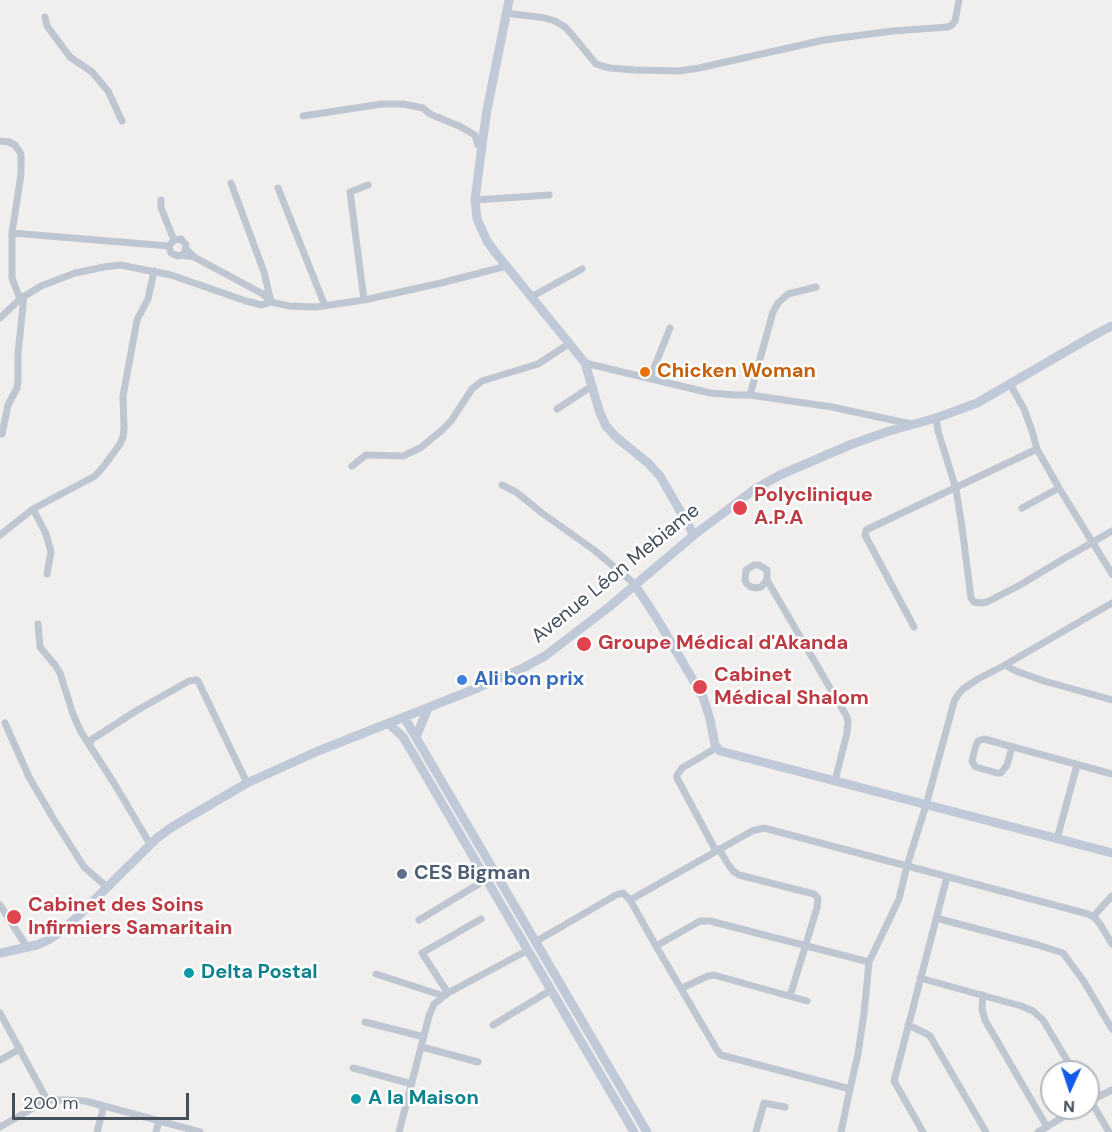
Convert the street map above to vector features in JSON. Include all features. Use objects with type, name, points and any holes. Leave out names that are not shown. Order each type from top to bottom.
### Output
[{"type":"street","points":[[509,0],[487,110],[475,200],[477,219],[487,241],[585,363],[606,426],[660,476],[694,535]]},
{"type":"street","points":[[506,13],[555,21],[565,27],[596,64],[610,68],[679,71],[824,40],[948,27],[955,21],[959,0]]},
{"type":"street","points":[[45,17],[47,26],[70,57],[92,72],[108,91],[122,121]]},
{"type":"street","points":[[303,116],[382,104],[403,104],[423,108],[430,114],[459,126],[475,135],[478,145],[482,145]]},
{"type":"street","points":[[0,141],[15,145],[21,154],[21,174],[12,233],[12,278],[22,298],[22,332],[18,354],[17,388],[8,405],[2,434],[0,434]]},
{"type":"street","points":[[231,183],[264,272],[272,302]]},
{"type":"street","points":[[364,300],[350,192],[368,184]]},
{"type":"street","points":[[278,188],[325,306]]},
{"type":"street","points":[[475,200],[549,195]]},
{"type":"street","points":[[160,200],[172,243],[170,249],[174,255],[184,252],[263,294],[272,302],[289,306],[325,306],[364,300],[507,266]]},
{"type":"street","points":[[12,233],[172,243],[181,239],[186,245],[184,252]]},
{"type":"street","points":[[0,318],[22,298],[41,286],[75,273],[120,265],[171,275],[262,305],[272,302]]},
{"type":"street","points":[[531,297],[582,269]]},
{"type":"street","points":[[0,535],[33,509],[95,476],[120,444],[124,429],[123,396],[137,320],[148,299],[154,271]]},
{"type":"street","points":[[750,395],[773,312],[778,303],[788,294],[816,287]]},
{"type":"street","name":"Avenue Léon Mebiame","points":[[0,953],[48,940],[59,933],[150,844],[172,827],[247,783],[309,755],[480,687],[536,661],[569,638],[739,500],[772,479],[852,444],[977,403],[1112,326]]},
{"type":"street","points":[[650,378],[670,328]]},
{"type":"street","points":[[352,466],[366,455],[403,456],[420,448],[451,421],[472,389],[482,381],[538,364],[570,343]]},
{"type":"street","points":[[585,363],[710,393],[750,395],[849,410],[911,424]]},
{"type":"street","points":[[1010,384],[1028,420],[1037,449],[1112,574]]},
{"type":"street","points":[[558,409],[592,386]]},
{"type":"street","points":[[936,418],[956,489],[971,598],[974,602],[987,602],[1112,531]]},
{"type":"street","points":[[914,627],[865,535],[868,529],[1037,449]]},
{"type":"street","points":[[502,485],[516,492],[594,550],[635,585],[703,697],[716,748],[720,751],[1112,853]]},
{"type":"street","points":[[1022,508],[1059,488]]},
{"type":"street","points":[[33,509],[46,534],[51,552],[47,573]]},
{"type":"street","points":[[767,580],[847,717],[848,726],[835,781]]},
{"type":"street","points":[[841,1132],[858,1054],[869,962],[897,907],[957,696],[978,679],[1112,603]]},
{"type":"street","points":[[38,624],[40,647],[60,674],[81,732],[150,844]]},
{"type":"street","points":[[1005,665],[1044,681],[1112,700]]},
{"type":"street","points":[[90,744],[91,740],[136,711],[189,681],[196,680],[247,783]]},
{"type":"street","points":[[416,737],[428,708]]},
{"type":"street","points":[[404,717],[531,946],[551,990],[634,1132]]},
{"type":"street","points":[[5,723],[29,777],[53,818],[84,867],[107,887]]},
{"type":"street","points":[[389,724],[412,752],[487,879],[647,1132]]},
{"type":"street","points":[[1012,747],[1007,765],[1001,773],[976,767],[972,761],[978,741],[984,739],[1112,774]]},
{"type":"street","points":[[716,748],[682,768],[677,778],[718,850],[739,875],[817,895],[818,898],[790,996]]},
{"type":"street","points":[[1057,839],[1077,765]]},
{"type":"street","points":[[630,900],[752,831],[764,828],[1077,911],[1094,917],[1112,944]]},
{"type":"street","points":[[923,1132],[894,1081],[947,877]]},
{"type":"street","points":[[419,920],[487,879]]},
{"type":"street","points":[[399,1132],[431,1008],[434,1004],[446,994],[616,894],[623,893],[630,900],[722,1055],[850,1089]]},
{"type":"street","points":[[1094,917],[1112,896]]},
{"type":"street","points":[[0,904],[27,947]]},
{"type":"street","points":[[936,918],[1038,945],[1063,954],[1083,980],[1112,1029]]},
{"type":"street","points":[[446,994],[422,953],[481,919]]},
{"type":"street","points":[[656,946],[700,921],[706,921],[869,962]]},
{"type":"street","points":[[376,975],[446,994]]},
{"type":"street","points":[[682,988],[714,975],[807,1001]]},
{"type":"street","points":[[920,978],[1033,1011],[1043,1020],[1067,1060]]},
{"type":"street","points":[[493,1025],[551,990]]},
{"type":"street","points":[[983,995],[982,1009],[985,1020],[1047,1127]]},
{"type":"street","points":[[0,1013],[47,1100]]},
{"type":"street","points":[[365,1022],[424,1037]]},
{"type":"street","points":[[908,1025],[930,1036],[986,1132]]},
{"type":"street","points":[[422,1047],[478,1062]]},
{"type":"street","points":[[0,1060],[20,1049]]},
{"type":"street","points":[[353,1068],[412,1084]]},
{"type":"street","points":[[0,1127],[47,1100],[77,1101],[104,1106],[200,1132]]},
{"type":"street","points":[[756,1132],[764,1103],[785,1107]]},
{"type":"street","points":[[97,1132],[104,1106]]},
{"type":"street","points":[[1100,1117],[1109,1132]]},
{"type":"street","points":[[1038,1132],[1058,1120]]},
{"type":"street","points":[[156,1132],[159,1121]]},
{"type":"place","name":"Chicken Woman","points":[[645,372]]},
{"type":"place","name":"Polyclinique A.P.A","points":[[740,508]]},
{"type":"place","name":"Groupe Médical d'Akanda","points":[[584,644]]},
{"type":"place","name":"Ali bon prix","points":[[462,680]]},
{"type":"place","name":"Cabinet Médical Shalom","points":[[700,687]]},
{"type":"place","name":"CES Bigman","points":[[402,874]]},
{"type":"place","name":"Cabinet des Soins Infirmiers Samaritain","points":[[14,917]]},
{"type":"place","name":"Delta Postal","points":[[189,973]]},
{"type":"place","name":"A la Maison","points":[[356,1099]]}]
